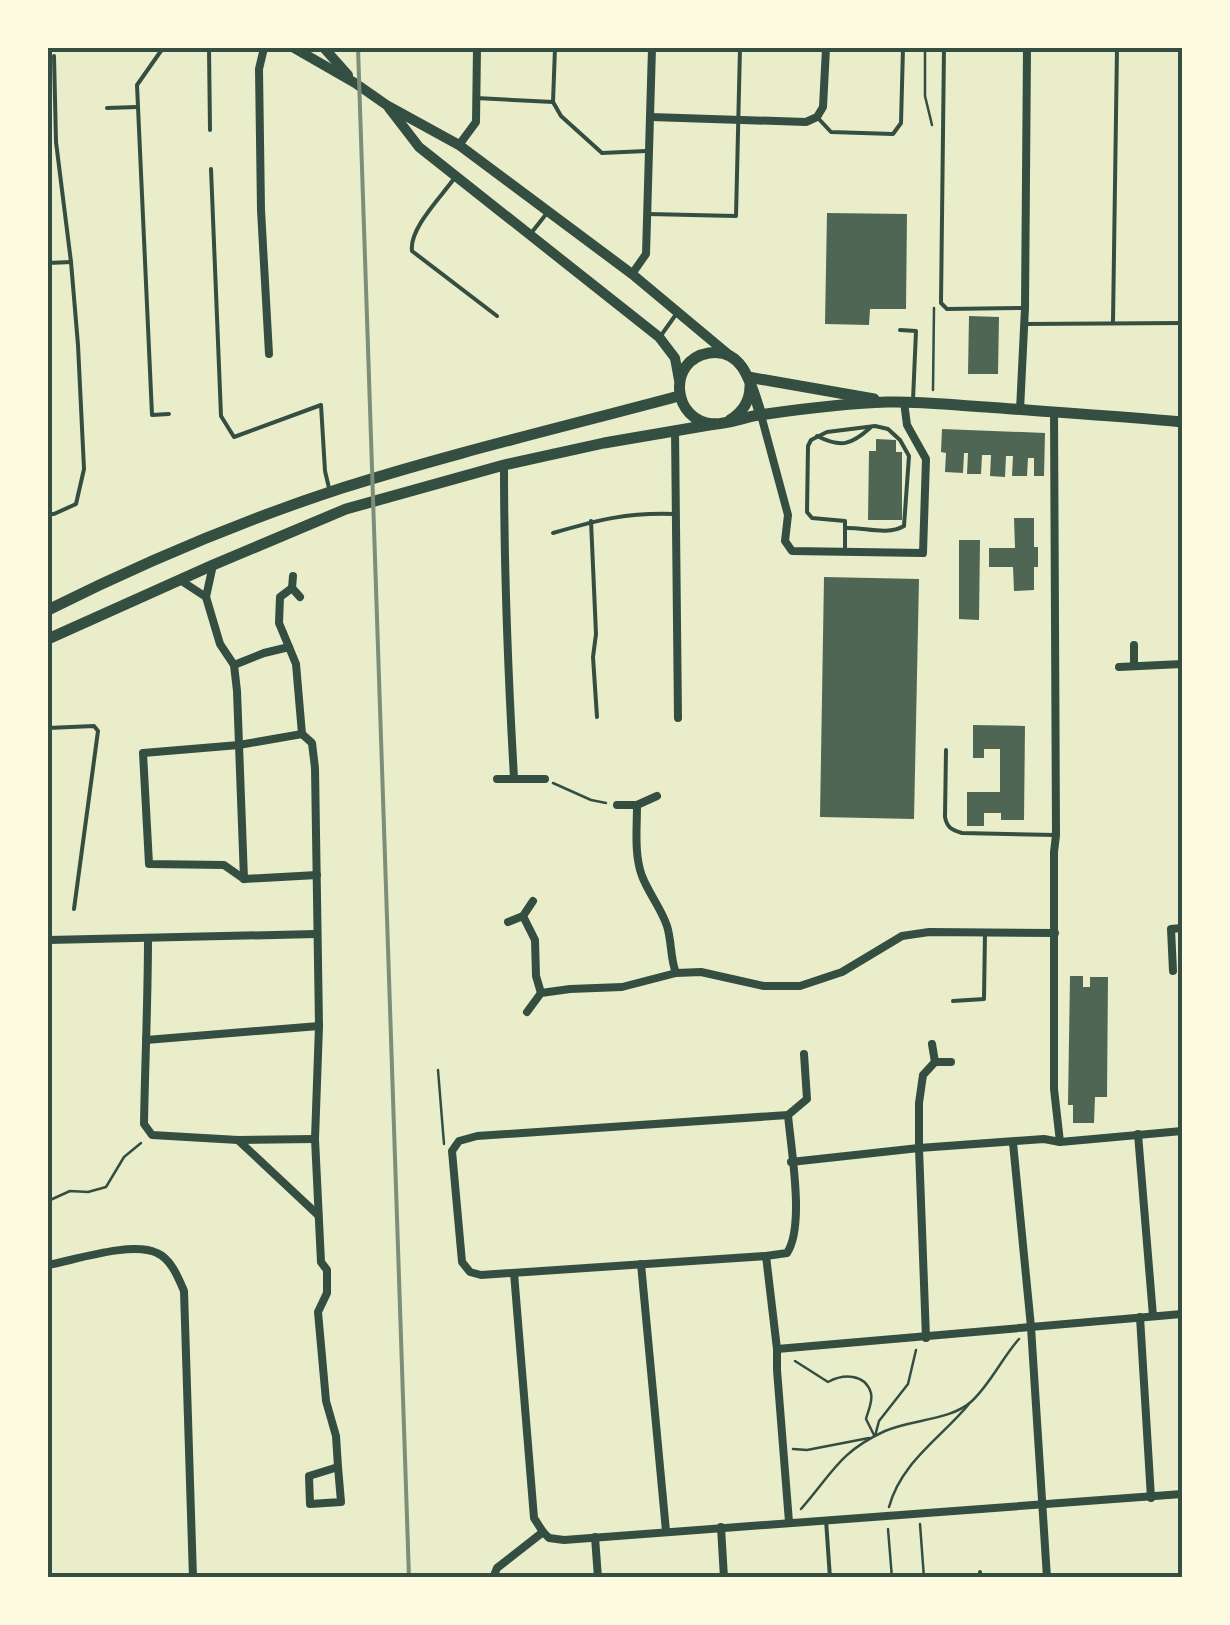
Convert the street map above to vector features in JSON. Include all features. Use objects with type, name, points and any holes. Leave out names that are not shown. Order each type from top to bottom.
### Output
[{"type":"main road","points":[[294,48],[459,145],[632,274],[743,366],[762,415]]},
{"type":"main road","points":[[324,48],[355,83]]},
{"type":"main road","points":[[388,106],[419,148],[659,337],[675,358],[683,405],[700,421],[715,424]]},
{"type":"main road","points":[[680,380],[684,369],[700,355],[729,355]]},
{"type":"main road","points":[[748,377],[888,402]]},
{"type":"main road","points":[[730,420],[743,410],[749,398],[748,377]]},
{"type":"main road","points":[[48,610],[225,530],[330,492],[498,442],[680,396]]},
{"type":"main road","points":[[48,639],[346,510],[504,465],[676,430],[762,415],[888,402],[1182,422]]},
{"type":"street","points":[[264,48],[260,69],[261,210],[270,354]]},
{"type":"street","points":[[459,145],[476,122],[477,48]]},
{"type":"street","points":[[632,274],[646,254],[652,48]]},
{"type":"street","points":[[651,117],[806,122],[823,107],[826,48]]},
{"type":"street","points":[[1020,410],[1027,48]]},
{"type":"street","points":[[762,415],[788,515],[785,540],[792,551],[923,553],[926,458],[907,425],[908,402]]},
{"type":"street","points":[[1054,411],[1054,1089],[1060,1142]]},
{"type":"street","points":[[676,430],[678,718]]},
{"type":"street","points":[[504,465],[507,658],[514,778]]},
{"type":"street","points":[[213,565],[206,597],[220,644],[234,665],[244,879]]},
{"type":"street","points":[[292,576],[292,588],[300,597]]},
{"type":"street","points":[[180,580],[206,597]]},
{"type":"street","points":[[292,588],[280,597],[279,624],[296,664],[302,734],[312,743],[315,768],[319,1026],[316,1138],[321,1262],[327,1270],[327,1293],[318,1312],[326,1401],[336,1436],[341,1502],[310,1504],[310,1476],[338,1467]]},
{"type":"street","points":[[1134,645],[1134,666]]},
{"type":"street","points":[[234,665],[289,647]]},
{"type":"street","points":[[1119,667],[1182,664]]},
{"type":"street","points":[[302,734],[239,745],[143,753],[149,864],[224,865],[244,879],[317,875]]},
{"type":"street","points":[[497,779],[545,778]]},
{"type":"street","points":[[617,805],[637,805],[657,796]]},
{"type":"street","points":[[637,805],[636,849],[641,874],[672,940],[676,973]]},
{"type":"street","points":[[508,922],[524,916],[533,900]]},
{"type":"street","points":[[524,916],[535,940],[540,993],[528,1012]]},
{"type":"street","points":[[1173,971],[1170,929],[1182,928]]},
{"type":"street","points":[[540,993],[622,987],[676,973],[701,972],[764,986],[800,986],[842,972],[902,936],[930,932],[1055,932]]},
{"type":"street","points":[[48,940],[316,934]]},
{"type":"street","points":[[148,938],[144,1124],[152,1136],[316,1138]]},
{"type":"street","points":[[146,1040],[319,1026]]},
{"type":"street","points":[[932,1044],[936,1062]]},
{"type":"street","points":[[788,1115],[796,1201],[794,1242],[787,1253],[481,1275],[470,1272],[462,1262],[452,1152],[459,1141],[477,1136],[788,1115],[807,1099],[804,1054]]},
{"type":"street","points":[[926,1338],[920,1103],[923,1074],[936,1062],[951,1062]]},
{"type":"street","points":[[792,1162],[919,1148],[1044,1139],[1060,1142],[1182,1131]]},
{"type":"street","points":[[1138,1134],[1152,1316]]},
{"type":"street","points":[[238,1140],[318,1215]]},
{"type":"street","points":[[1013,1143],[1047,1578]]},
{"type":"street","points":[[48,1265],[136,1248],[158,1253],[172,1266],[184,1291],[193,1578]]},
{"type":"street","points":[[766,1256],[789,1522]]},
{"type":"street","points":[[642,1264],[666,1532]]},
{"type":"street","points":[[514,1273],[534,1518],[549,1538],[564,1540],[1182,1494]]},
{"type":"street","points":[[777,1349],[1182,1314]]},
{"type":"street","points":[[1140,1317],[1150,1498]]},
{"type":"street","points":[[722,1527],[724,1578]]},
{"type":"street","points":[[493,1578],[498,1568],[543,1532]]},
{"type":"street","points":[[595,1537],[598,1578]]},
{"type":"lane","points":[[162,48],[137,85],[152,415],[168,414]]},
{"type":"lane","points":[[208,48],[210,130]]},
{"type":"lane","points":[[555,48],[554,102],[561,116],[602,153],[649,150]]},
{"type":"lane","points":[[648,214],[736,216],[740,48]]},
{"type":"lane","points":[[817,116],[832,132],[893,134],[901,123],[903,48]]},
{"type":"lane","points":[[944,48],[941,303],[946,308],[1024,308]]},
{"type":"lane","points":[[1113,322],[1118,48]]},
{"type":"lane","points":[[48,514],[76,504],[84,469],[72,262],[56,142],[54,56]]},
{"type":"lane","points":[[476,98],[554,102]]},
{"type":"lane","points":[[107,108],[138,106]]},
{"type":"lane","points":[[211,169],[221,416],[234,437],[321,405],[330,492]]},
{"type":"lane","points":[[456,176],[414,232],[410,245],[412,251],[497,316]]},
{"type":"lane","points":[[528,236],[547,214]]},
{"type":"lane","points":[[48,263],[72,262]]},
{"type":"lane","points":[[659,337],[677,313]]},
{"type":"lane","points":[[1024,324],[1182,323]]},
{"type":"lane","points":[[900,330],[916,331],[908,402]]},
{"type":"lane","points":[[817,436],[837,444],[857,440],[871,427]]},
{"type":"lane","points":[[845,528],[890,531],[904,526],[909,456],[888,429],[842,429],[817,436],[808,446],[807,512],[812,518],[845,520],[845,528],[845,552]]},
{"type":"lane","points":[[498,442],[504,465]]},
{"type":"lane","points":[[553,533],[639,513],[675,514]]},
{"type":"lane","points":[[592,522],[597,716]]},
{"type":"lane","points":[[48,728],[94,726],[98,730],[74,909]]},
{"type":"lane","points":[[946,750],[945,817],[952,830],[962,834],[1056,835]]},
{"type":"lane","points":[[953,1000],[984,999],[985,932]]},
{"type":"lane","points":[[826,1520],[830,1578]]},
{"type":"path","points":[[545,778],[591,800],[617,805]]},
{"type":"path","points":[[438,1070],[445,1149],[452,1152]]},
{"type":"path","points":[[48,1201],[70,1190],[88,1192],[106,1187],[124,1156],[152,1136]]},
{"type":"path","points":[[892,1578],[886,1515],[892,1497],[909,1467],[956,1421],[1030,1327]]},
{"type":"path","points":[[875,1437],[879,1421],[908,1384],[917,1345],[926,1338]]},
{"type":"path","points":[[777,1349],[828,1382],[840,1375],[863,1382],[871,1391],[866,1419],[875,1437]]},
{"type":"path","points":[[789,1522],[838,1462],[859,1445],[970,1403]]},
{"type":"path","points":[[783,1448],[807,1450],[875,1437]]},
{"type":"path","points":[[919,1512],[924,1578]]},
{"type":"building","points":[[827,213],[907,214],[906,309],[870,309],[869,325],[825,324]]},
{"type":"building","points":[[969,316],[999,317],[998,374],[968,374]]},
{"type":"building","points":[[942,429],[1045,433],[1044,476],[1034,476],[1034,458],[1028,458],[1027,476],[1012,476],[1013,456],[1006,456],[1005,477],[990,476],[991,455],[982,455],[981,474],[967,474],[968,453],[964,453],[963,473],[945,472]]},
{"type":"building","points":[[876,439],[896,440],[896,452],[902,452],[902,520],[868,520],[869,451],[876,451]]},
{"type":"building","points":[[1014,518],[1034,518],[1038,567],[1034,567],[1034,590],[1014,591],[1013,567],[989,567],[989,548],[1015,548]]},
{"type":"building","points":[[959,540],[980,540],[979,620],[959,619]]},
{"type":"building","points":[[824,577],[919,579],[914,819],[820,817]]},
{"type":"building","points":[[973,725],[1025,726],[1024,820],[1001,820],[1001,813],[984,813],[984,826],[967,826],[967,792],[1000,792],[1000,749],[984,749],[984,758],[973,758]]},
{"type":"building","points":[[1070,976],[1083,976],[1083,987],[1090,987],[1090,977],[1108,977],[1107,1097],[1095,1097],[1094,1123],[1073,1123],[1073,1105],[1068,1105]]},
{"type":"railway","points":[[358,48],[409,1578]]}]
